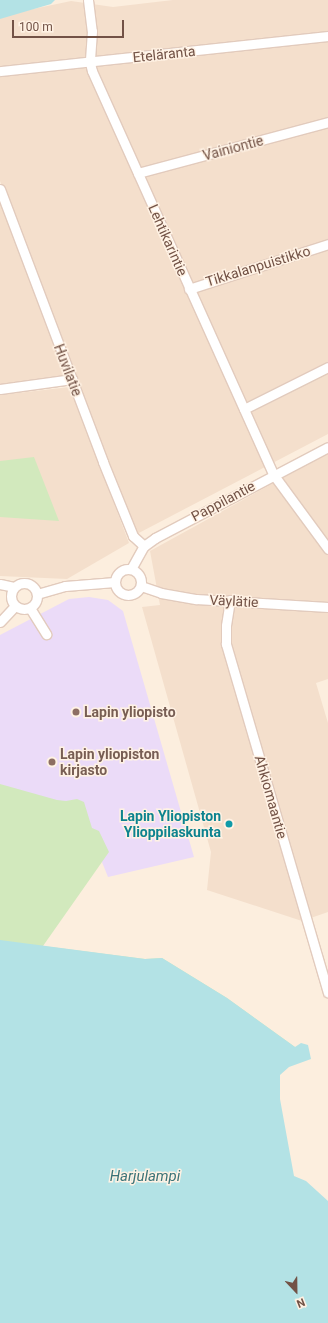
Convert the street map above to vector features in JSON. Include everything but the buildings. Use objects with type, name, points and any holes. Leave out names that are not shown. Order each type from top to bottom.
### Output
[{"type":"street","name":"Lehtikarintie","points":[[88,0],[92,31],[90,63],[189,289],[273,474],[328,549]]},
{"type":"street","name":"Eteläranta","points":[[0,71],[90,63],[328,36]]},
{"type":"street","name":"Vainiontie","points":[[138,172],[328,122]]},
{"type":"street","name":"Huvilatie","points":[[0,190],[133,536],[144,546]]},
{"type":"street","name":"Tikkalanpuistikko","points":[[189,289],[328,244]]},
{"type":"street","points":[[244,409],[328,367]]},
{"type":"street","points":[[0,389],[72,379]]},
{"type":"street","name":"Pappilantie","points":[[144,546],[273,474],[328,447]]},
{"type":"street","points":[[131,569],[138,574],[141,586],[132,595],[124,595],[117,590],[115,582],[118,574],[131,569],[144,546]]},
{"type":"street","points":[[37,594],[65,586],[115,582]]},
{"type":"street","points":[[21,583],[30,584],[37,594],[36,602],[30,608],[22,609],[15,606],[11,595],[14,587],[21,583]]},
{"type":"street","points":[[0,584],[14,587]]},
{"type":"street","name":"Väylätie","points":[[141,586],[161,593],[196,599],[328,607]]},
{"type":"street","name":"Ahkiomaantie","points":[[230,600],[226,626],[226,644],[328,992]]},
{"type":"street","points":[[0,622],[15,606]]},
{"type":"street","points":[[30,608],[46,634]]},
{"type":"shaded area","points":[[173,0],[328,0],[328,434],[135,535],[0,181],[0,16],[71,1],[113,7]]},
{"type":"shaded area","points":[[0,200],[69,379],[0,387]]},
{"type":"shaded area","points":[[70,387],[129,543],[67,579],[0,576],[0,395]]},
{"type":"shaded area","points":[[328,453],[328,679],[316,683],[328,723],[328,912],[302,921],[207,890],[211,852],[142,607],[160,605],[150,551]]},
{"type":"shaded area","name":"Lapin yliopisto","points":[[89,597],[108,600],[123,611],[194,857],[108,877],[81,810],[0,789],[0,635],[69,599]]},
{"type":"green space","points":[[34,457],[59,521],[0,517],[0,461]]},
{"type":"green space","points":[[0,784],[57,800],[66,801],[77,799],[84,802],[92,828],[99,831],[109,852],[43,946],[145,959],[162,958],[227,998],[295,1047],[0,1323]]},
{"type":"water","points":[[0,0],[55,0],[51,4],[0,19]]},
{"type":"water","name":"Harjulampi","points":[[0,940],[145,959],[162,958],[227,998],[295,1047],[301,1043],[308,1045],[311,1059],[289,1067],[280,1075],[280,1099],[294,1176],[306,1181],[328,1201],[328,1323],[0,1323]]},
{"type":"place","name":"Lapin yliopisto","points":[[76,712]]},
{"type":"place","name":"Lapin yliopiston kirjasto","points":[[52,762]]},
{"type":"place","name":"Lapin Yliopiston Ylioppilaskunta","points":[[229,824]]}]
